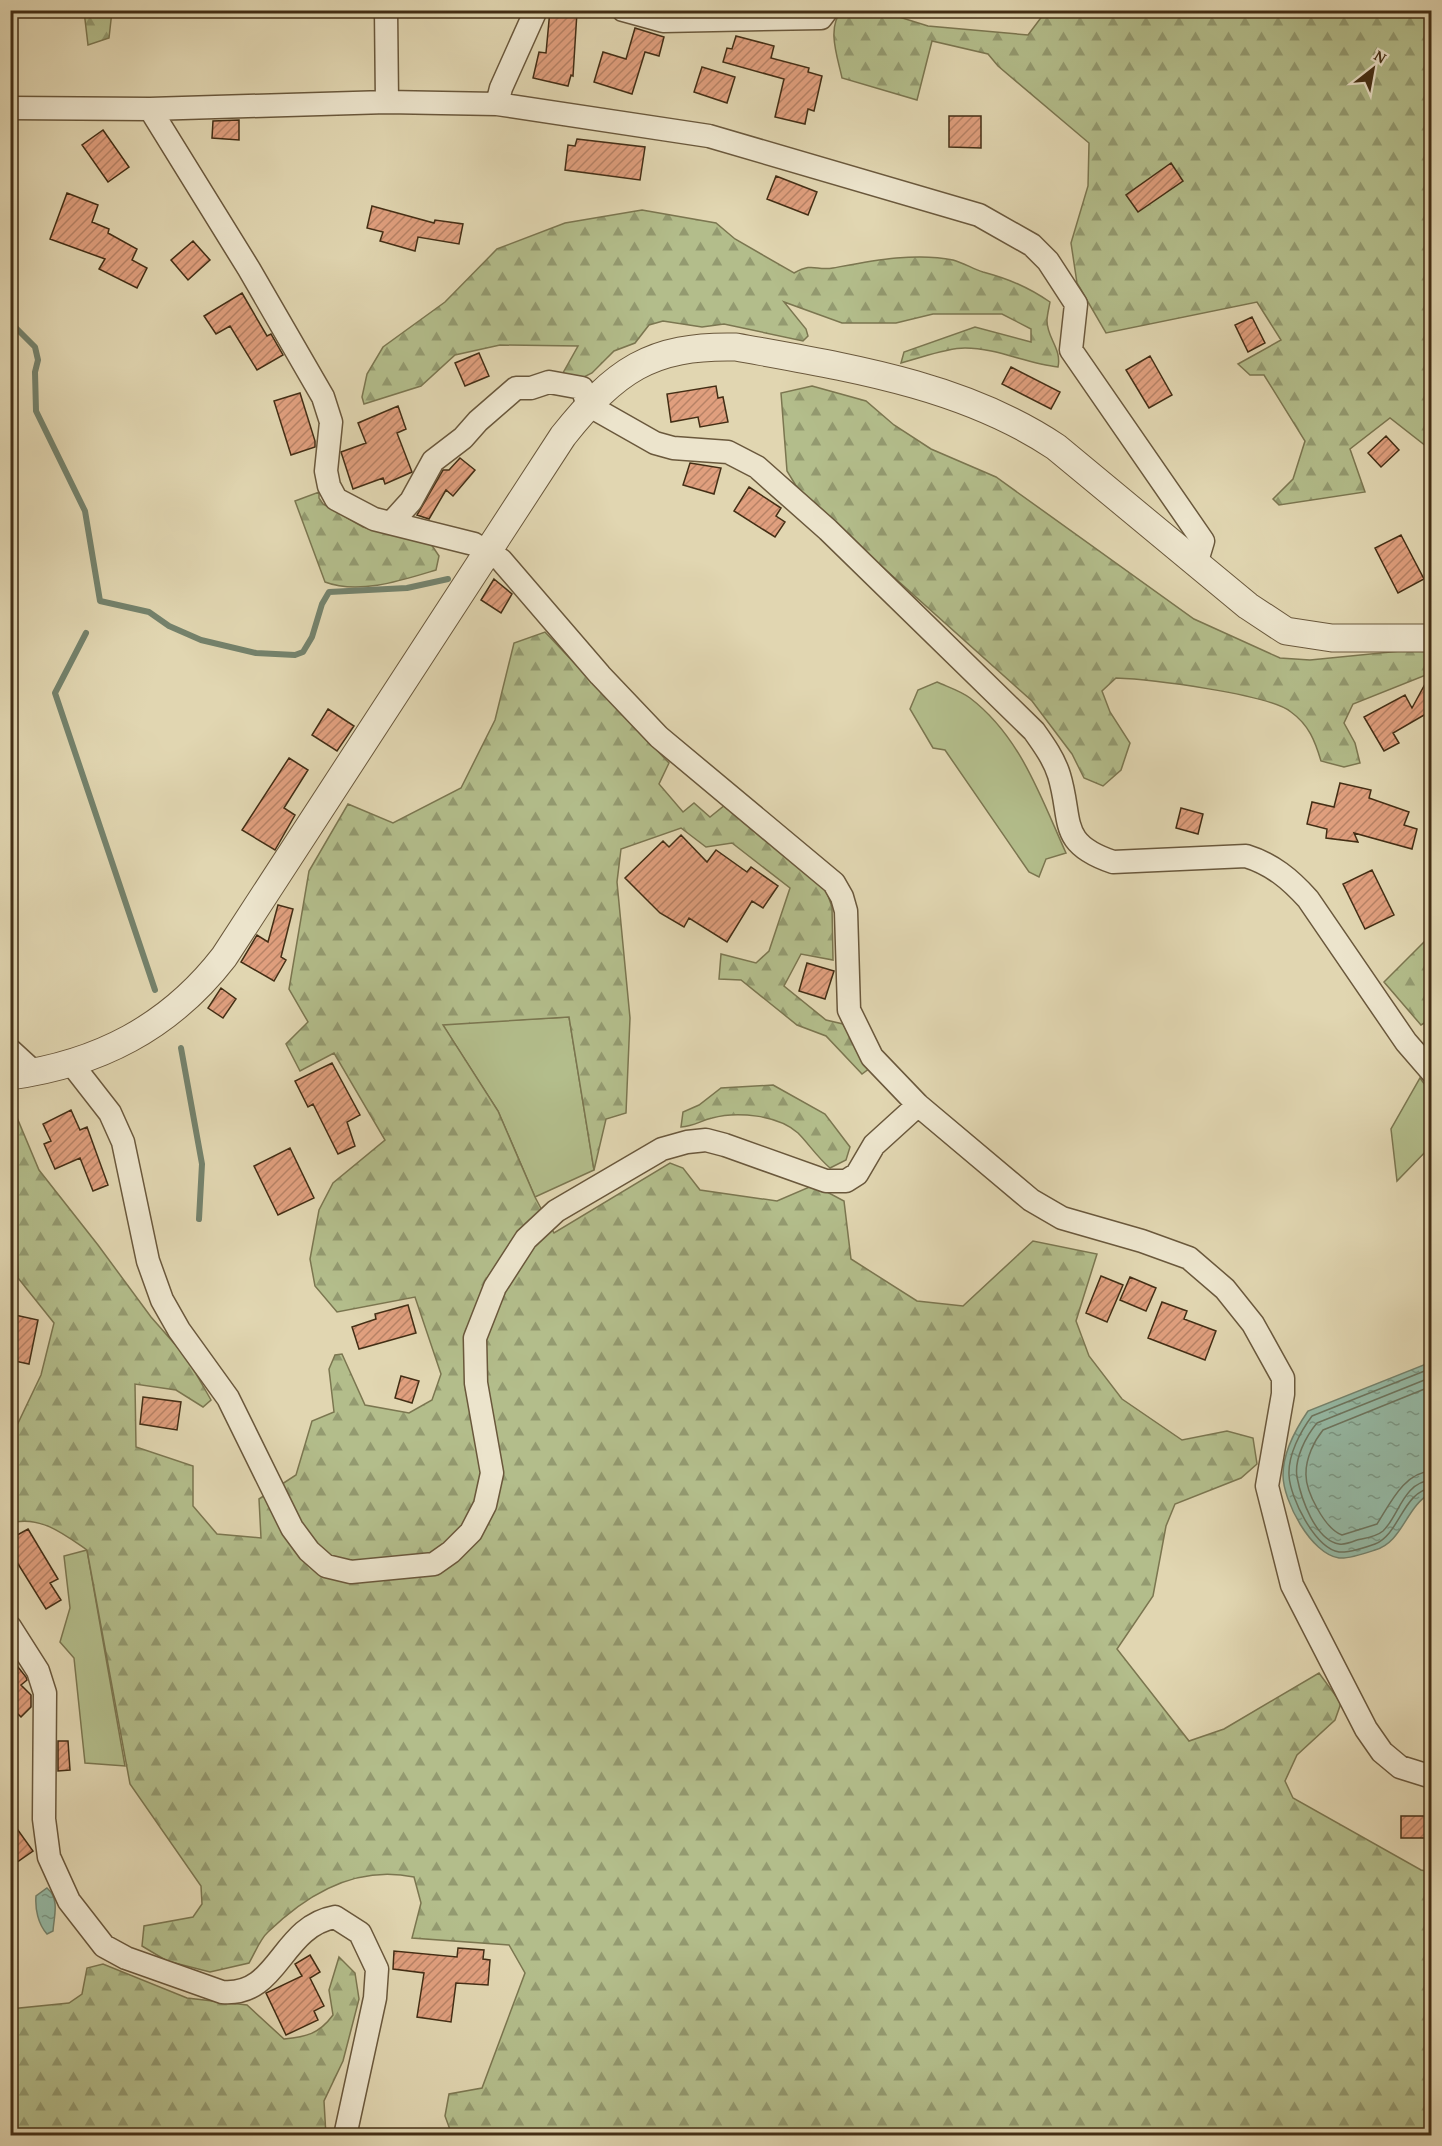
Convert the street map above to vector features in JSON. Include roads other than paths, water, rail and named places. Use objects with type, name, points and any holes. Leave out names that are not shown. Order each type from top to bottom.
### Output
[{"type":"street","points":[[386,10],[387,102]]},
{"type":"street","points":[[496,104],[536,10]]},
{"type":"street","points":[[623,10],[663,21],[821,18],[827,10]]},
{"type":"street","points":[[10,108],[150,109],[387,102],[496,104],[709,136],[979,215],[1032,244],[1048,261],[1076,304],[1071,350],[1203,541],[1197,561]]},
{"type":"street","points":[[150,109],[249,269],[323,397],[331,423],[326,471],[329,486],[336,499],[374,519],[488,550],[501,560],[600,675],[659,737],[834,883],[842,897],[846,911],[849,1010],[872,1057],[918,1105],[1031,1200],[1062,1218],[1189,1258],[1225,1289],[1253,1324],[1283,1378],[1283,1394],[1267,1486],[1292,1585],[1366,1729],[1382,1752],[1400,1767],[1431,1777]]},
{"type":"street","points":[[10,1050],[22,1074],[100,1055],[144,1030],[206,981],[563,436],[588,405],[639,363],[680,349],[705,346],[736,347],[930,388],[984,407],[1032,431],[1056,447],[1197,561],[1248,606],[1286,631],[1332,638],[1431,638]]},
{"type":"street","points":[[391,523],[411,501],[433,460],[462,438],[516,388],[531,388],[549,382],[582,388],[588,405],[655,443],[673,448],[728,452],[757,466],[828,530],[1034,731],[1050,753],[1059,775],[1067,823],[1079,845],[1095,856],[1113,862],[1246,856],[1259,860],[1290,878],[1308,899],[1406,1042],[1431,1072]]},
{"type":"street","points":[[71,1063],[110,1113],[123,1142],[148,1261],[162,1299],[179,1330],[228,1398],[292,1528],[309,1551],[326,1566],[351,1572],[434,1564],[451,1552],[471,1532],[486,1505],[492,1473],[476,1383],[476,1338],[495,1287],[526,1239],[556,1210],[662,1149],[687,1142],[706,1140],[826,1181],[846,1181],[857,1174],[874,1145],[918,1105]]},
{"type":"street","points":[[10,1627],[38,1671],[45,1693],[44,1819],[49,1857],[69,1901],[104,1946],[126,1958],[222,1992],[238,1993],[268,1974],[302,1932],[313,1923],[335,1917],[360,1933],[377,1969],[375,1998],[345,2136]]},
{"type":"water","points":[[1431,1362],[1431,1493],[1416,1506],[1392,1540],[1384,1546],[1348,1558],[1339,1558],[1329,1554],[1318,1547],[1300,1525],[1284,1486],[1285,1458],[1294,1434],[1308,1411]]},
{"type":"water","points":[[47,1888],[54,1897],[55,1908],[53,1931],[47,1934],[39,1921],[36,1896]]},
{"type":"waterway","points":[[10,322],[35,347],[38,360],[35,372],[36,411],[85,511],[100,601],[149,612],[169,626],[201,640],[256,653],[295,655],[303,652],[312,637],[322,604],[329,592],[407,588],[448,579]]},
{"type":"waterway","points":[[86,633],[55,693],[155,990]]},
{"type":"waterway","points":[[181,1048],[202,1164],[199,1219]]}]
